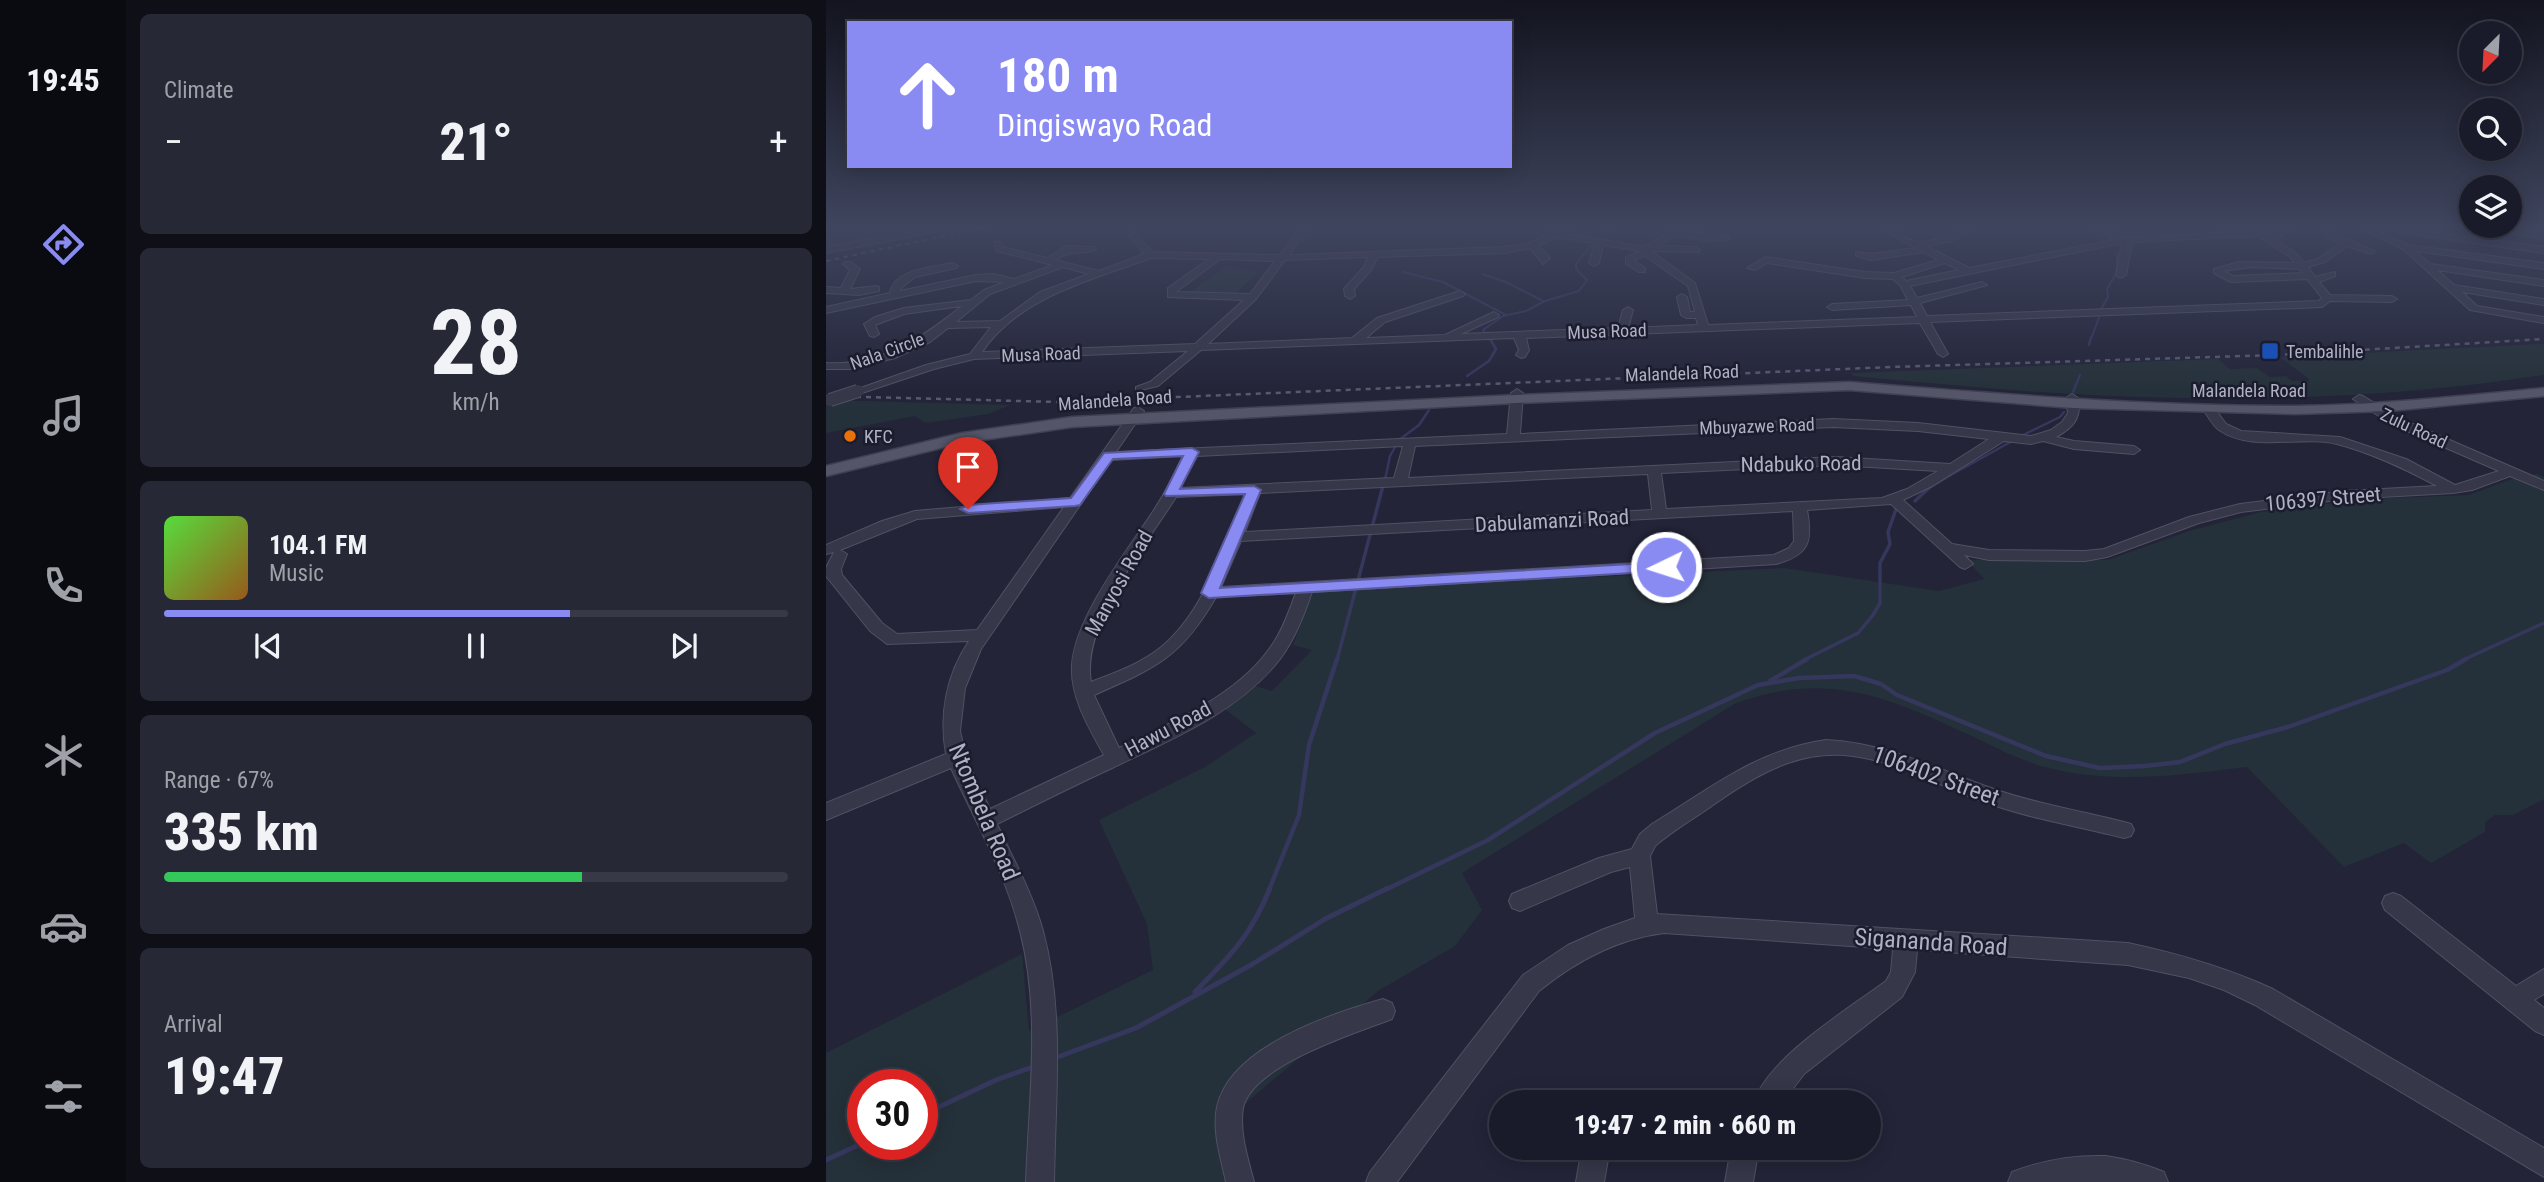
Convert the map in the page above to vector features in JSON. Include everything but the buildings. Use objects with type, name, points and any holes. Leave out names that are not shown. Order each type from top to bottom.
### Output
[{"type":"main road","name":"Malandela Road","points":[[826,464],[938,436],[1015,422],[1834,380],[2209,410],[2544,392]]},
{"type":"main road","name":"Malandela Road","points":[[2073,401],[2374,403],[2544,383]]},
{"type":"main road","name":"Malandela Road","points":[[826,471],[930,444],[1004,430],[1136,414]]},
{"type":"street","points":[[845,289],[848,282]]},
{"type":"street","points":[[826,290],[895,291],[904,282]]},
{"type":"street","name":"Nala Circle","points":[[826,310],[895,291],[951,282]]},
{"type":"street","name":"Nala Circle","points":[[826,366],[856,365],[926,340],[986,292],[1009,282]]},
{"type":"street","points":[[974,356],[985,338],[1043,294],[1073,282]]},
{"type":"street","points":[[1182,282],[1171,290],[1171,295],[1253,297]]},
{"type":"street","points":[[1140,389],[1161,379],[1199,347],[1253,297],[1265,282]]},
{"type":"street","points":[[1350,296],[1349,289],[1355,282]]},
{"type":"street","points":[[1688,282],[1692,285],[1704,328]]},
{"type":"street","points":[[1914,282],[1905,284],[1943,354]]},
{"type":"street","points":[[2315,282],[2327,300],[2403,306]]},
{"type":"street","points":[[2444,282],[2469,306],[2544,320]]},
{"type":"street","points":[[1832,307],[1915,303],[1982,285]]},
{"type":"street","points":[[2449,287],[2544,302]]},
{"type":"street","points":[[1355,341],[1381,320],[1460,294]]},
{"type":"street","points":[[1682,297],[1686,316],[1700,315]]},
{"type":"street","name":"Musa Road","points":[[828,401],[930,367],[974,356],[1925,320],[2392,299]]},
{"type":"street","points":[[874,334],[869,324],[879,318],[934,306],[972,303]]},
{"type":"street","points":[[1622,331],[1628,310]]},
{"type":"street","points":[[1651,314],[1651,330]]},
{"type":"street","points":[[1445,338],[1494,315]]},
{"type":"street","name":"Nala Circle","points":[[945,325],[1003,324]]},
{"type":"street","points":[[1516,335],[1523,341],[1524,350],[1521,355]]},
{"type":"street","points":[[1513,437],[1516,396]]},
{"type":"street","points":[[2045,438],[2071,421],[2073,401]]},
{"type":"street","name":"Zulu Road","points":[[2374,403],[2471,453],[2544,486]]},
{"type":"street","name":"106397 Street","points":[[2209,410],[2222,426],[2247,436],[2336,440],[2401,462],[2453,489]]},
{"type":"street","name":"Ntombela Road","points":[[1041,1182],[1039,961],[1031,922],[956,758],[951,731],[956,688],[973,648],[1136,414]]},
{"type":"street","name":"Mbuyazwe Road","points":[[1109,456],[1833,423],[1918,426],[2011,438]]},
{"type":"street","name":"Dabulamanzi Road","points":[[1234,537],[1798,508],[1895,500],[1949,468],[2011,438],[2045,438],[2074,445],[2134,450]]},
{"type":"street","points":[[1390,483],[1401,442]]},
{"type":"street","name":"Manyosi Road","points":[[1115,758],[1089,710],[1080,662],[1087,637],[1105,601],[1171,494],[1192,452]]},
{"type":"street","name":"Ndabuko Road","points":[[1171,494],[1836,461],[1949,468]]},
{"type":"street","points":[[1654,470],[1660,515]]},
{"type":"street","name":"106397 Street","points":[[1947,548],[1989,555],[2085,556],[2107,553],[2194,520],[2240,508],[2300,499],[2468,487],[2512,471]]},
{"type":"street","points":[[1084,692],[1165,653],[1188,632],[1209,593],[1254,490]]},
{"type":"street","points":[[1895,500],[1965,564]]},
{"type":"street","points":[[982,635],[900,641],[886,636],[834,576],[833,552],[887,524],[915,515],[1075,502]]},
{"type":"street","points":[[1209,593],[1776,559],[1794,552],[1800,545],[1804,532],[1798,508]]},
{"type":"street","name":"Hawu Road","points":[[985,820],[1200,714],[1247,682],[1274,655],[1283,641],[1305,588]]},
{"type":"street","name":"106402 Street","points":[[1639,856],[1647,841],[1659,830],[1757,769],[1796,752],[1827,747],[1874,752],[2014,804],[2124,830]]},
{"type":"street","points":[[826,812],[956,758]]},
{"type":"street","points":[[1520,901],[1607,864],[1639,856],[1647,924]]},
{"type":"street","points":[[2393,903],[2544,1023]]},
{"type":"street","name":"Sigananda Road","points":[[1380,1182],[1531,983],[1554,965],[1647,924],[1686,924],[2128,954],[2189,967],[2230,981],[2306,1019],[2544,1163]]},
{"type":"street","points":[[1776,1090],[1795,1065],[1894,989],[1903,972],[1905,940]]},
{"type":"street","points":[[2515,1000],[2544,980]]},
{"type":"street","points":[[1240,1182],[1230,1132],[1230,1115],[1237,1090],[1267,1063],[1301,1043],[1338,1024],[1383,1011]]},
{"type":"street","points":[[1590,1182],[1594,1160]]},
{"type":"street","points":[[1739,1182],[1743,1160]]},
{"type":"street","points":[[2022,1182],[2039,1175],[2079,1171],[2117,1172],[2154,1182]]},
{"type":"shaded area","points":[[1204,282],[1247,282],[1236,293],[1188,293]]},
{"type":"shaded area","points":[[2544,344],[2544,375],[2423,390],[2300,397],[2178,398],[2055,393],[1853,376],[1851,373],[2218,359],[2230,369],[2257,368],[2270,377],[2286,376],[2293,381],[2310,380],[2280,357]]},
{"type":"shaded area","points":[[826,400],[1010,405],[988,414],[925,423],[915,416],[826,433]]},
{"type":"shaded area","points":[[2537,474],[2544,477],[2544,799],[2513,815],[2495,815],[2485,822],[2485,832],[2431,863],[2404,843],[2344,867],[2247,767],[2146,777],[2095,776],[2045,767],[2028,761],[1916,711],[1860,693],[1801,689],[1770,693],[1736,703],[1462,873],[1482,910],[1455,946],[1378,991],[1221,1124],[1231,1182],[826,1182],[826,1053],[1022,954],[1029,1031],[1153,970],[1147,924],[1099,820],[1205,767],[1256,733],[1222,707],[1253,685],[1272,691],[1312,650],[1293,645],[1312,594],[1320,590],[1784,568],[1939,591],[1984,579],[1967,560],[2108,560],[2189,531],[2261,512],[2365,499],[2469,495],[2512,479]]},
{"type":"waterway","points":[[1443,282],[1506,315]]},
{"type":"waterway","points":[[1506,282],[1543,301]]},
{"type":"waterway","points":[[1486,334],[1483,330],[1503,316],[1526,311],[1545,301],[1579,291],[1585,282]]},
{"type":"waterway","points":[[2100,311],[2108,297],[2107,289],[2111,282]]},
{"type":"waterway","points":[[2091,339],[2100,315]]},
{"type":"waterway","points":[[2089,345],[2091,337]]},
{"type":"waterway","points":[[1467,376],[1489,361],[1496,349],[1490,339]]},
{"type":"waterway","points":[[2073,392],[2080,375]]},
{"type":"waterway","points":[[1385,480],[1390,456],[1399,440],[1419,425],[1429,410]]},
{"type":"waterway","points":[[2021,436],[2060,417],[2064,412]]},
{"type":"waterway","points":[[1942,480],[2014,440]]},
{"type":"waterway","points":[[1337,660],[1385,478]]},
{"type":"waterway","points":[[1915,501],[1945,478]]},
{"type":"waterway","points":[[1804,660],[1858,633],[1873,615],[1880,603],[1880,563],[1890,544],[1888,532],[1896,509]]},
{"type":"waterway","points":[[2463,660],[2544,623]]},
{"type":"waterway","points":[[1269,890],[1299,815],[1309,745],[1337,659]]},
{"type":"waterway","points":[[1770,681],[1807,659]]},
{"type":"waterway","points":[[1385,890],[1488,840],[1655,733],[1758,685],[1799,678],[1854,676],[1881,684],[1897,695],[2046,756],[2100,768],[2180,762],[2225,744],[2288,727],[2447,670],[2466,659]]},
{"type":"waterway","points":[[1195,992],[1247,933],[1270,888]]},
{"type":"waterway","points":[[1055,1058],[1136,1028],[1251,965],[1325,919],[1388,888]]},
{"type":"waterway","points":[[938,1107],[996,1080],[1035,1066]]},
{"type":"waterway","points":[[826,1160],[847,1150]]},
{"type":"railway","points":[[826,396],[1059,402],[1891,367],[2276,355],[2544,339]]},
{"type":"place","name":"Tembalihle","points":[[2270,351]]},
{"type":"place","name":"KFC","points":[[850,436]]},
{"type":"route","points":[[968,509],[1075,502],[1109,456],[1192,452],[1171,494],[1254,490],[1209,593],[1666,567]]}]
